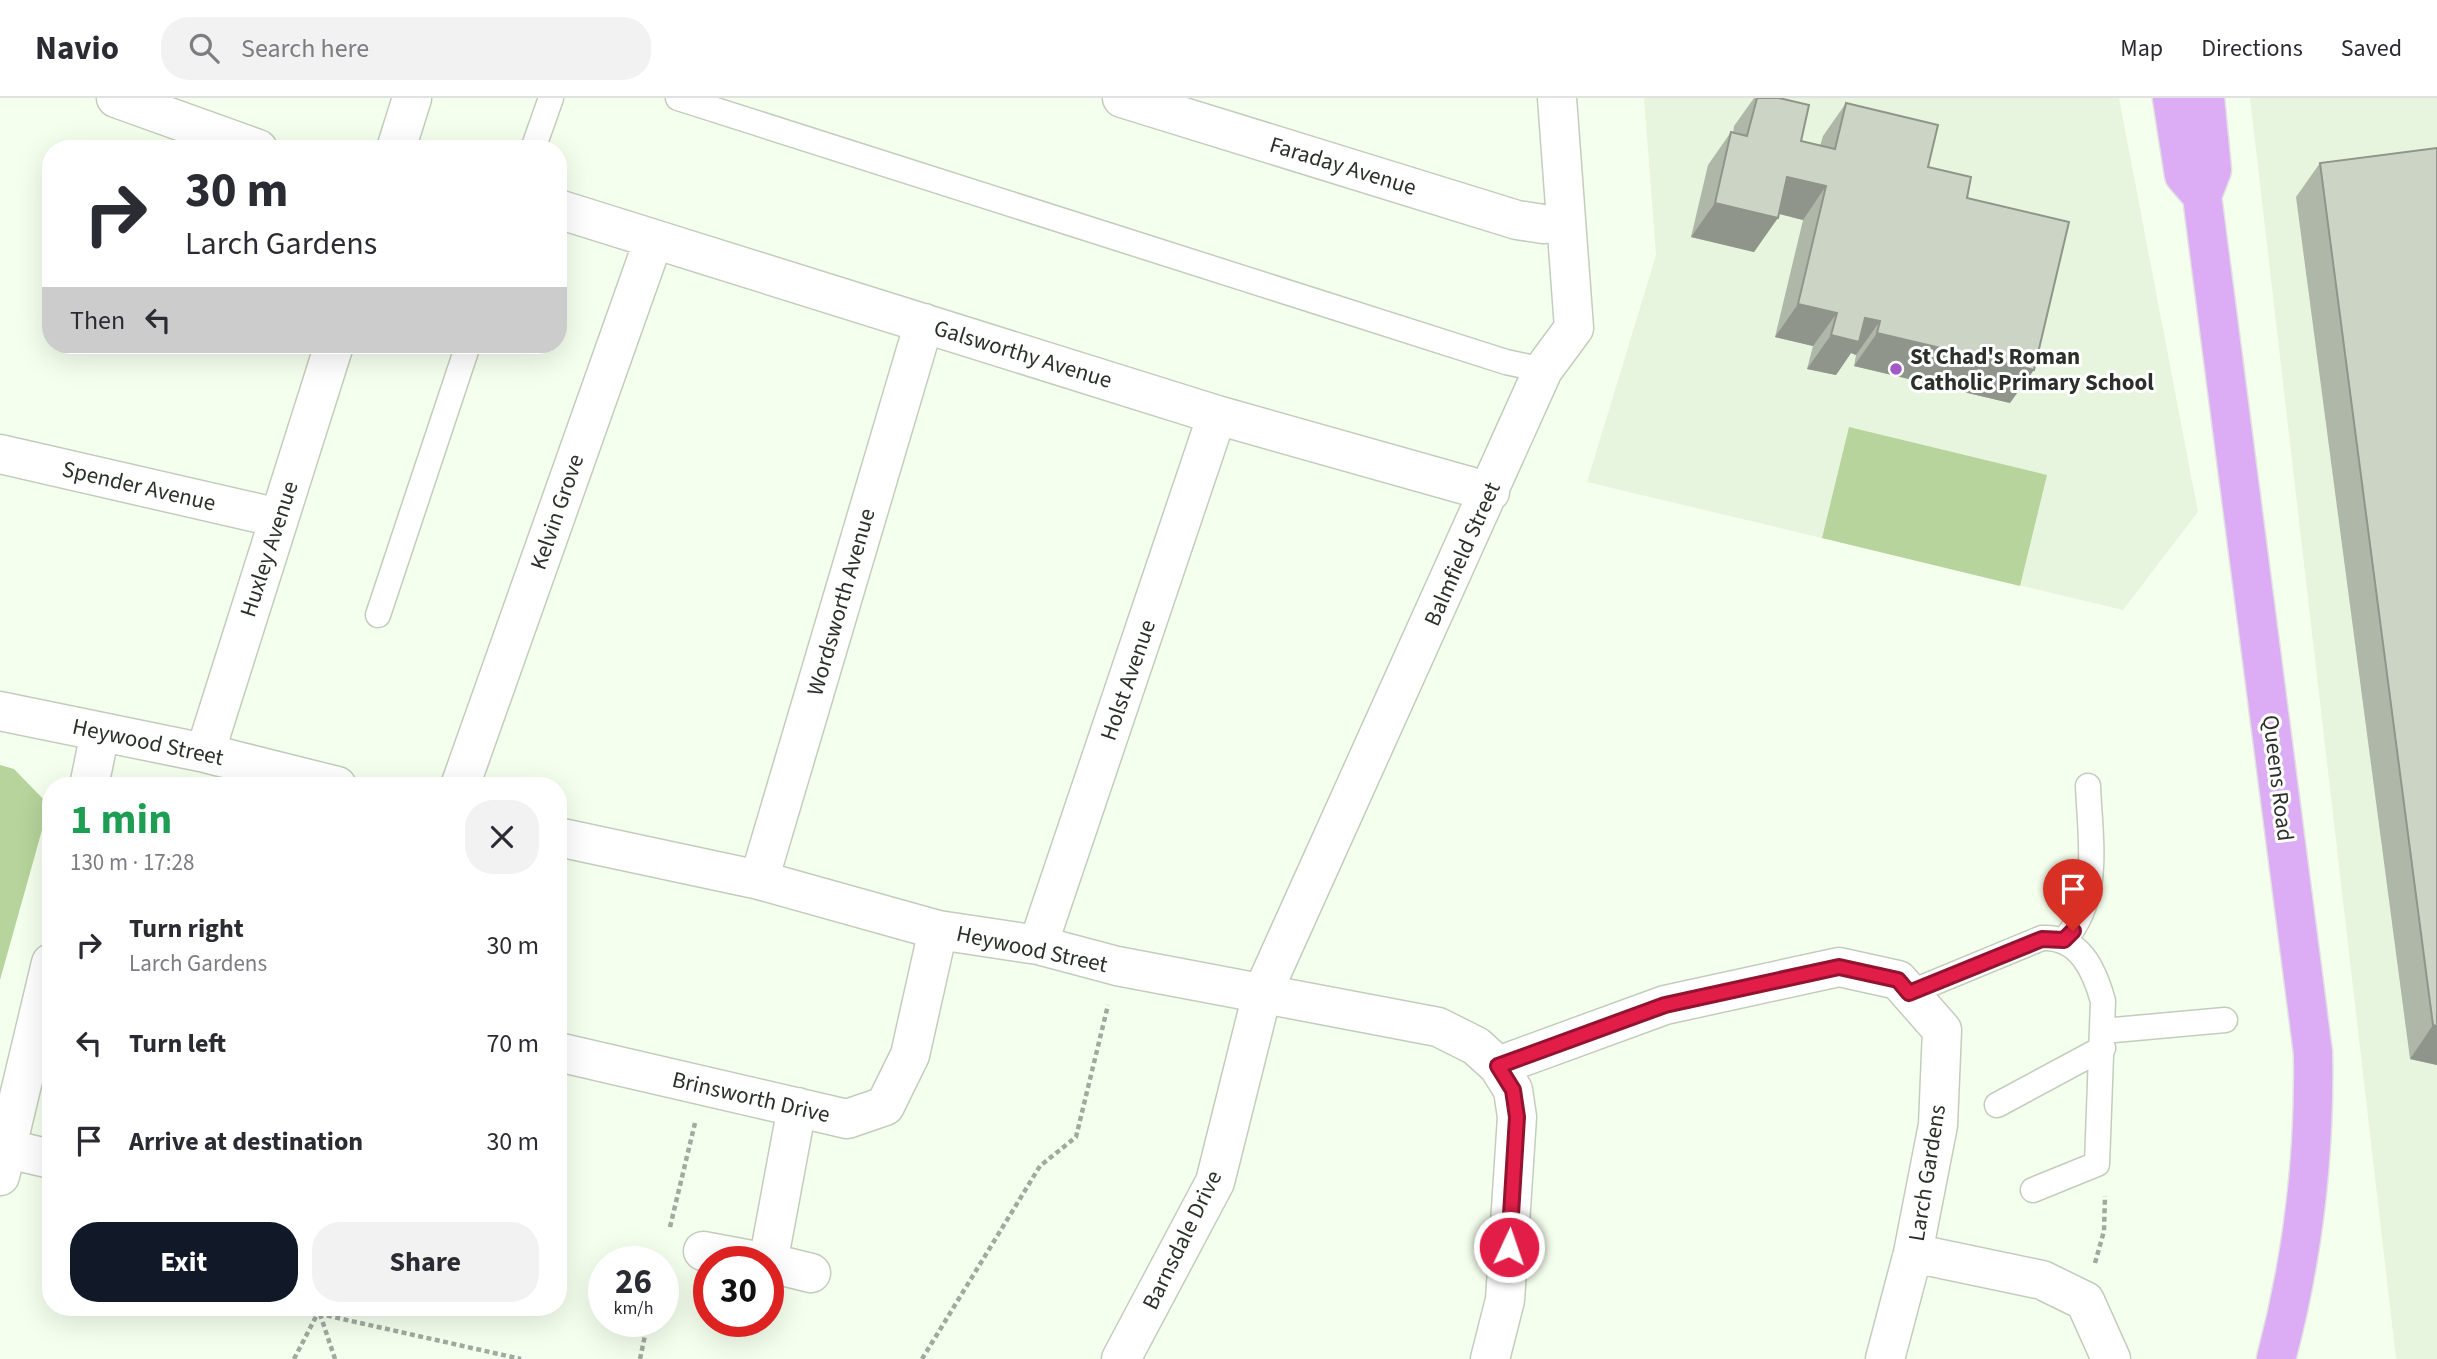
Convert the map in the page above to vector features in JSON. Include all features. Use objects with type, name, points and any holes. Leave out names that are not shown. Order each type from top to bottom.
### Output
[{"type":"highway","name":"Queens Road","points":[[2172,98],[2184,175],[2202,196]]},
{"type":"highway","name":"Queens Road","points":[[2205,98],[2212,170],[2202,196],[2313,1053],[2314,1115],[2308,1201],[2291,1301],[2276,1359]]},
{"type":"street","points":[[116,98],[233,140]]},
{"type":"street","points":[[399,140],[412,98]]},
{"type":"street","name":"Faraday Avenue","points":[[1122,98],[1517,220],[1544,224],[1565,221]]},
{"type":"street","name":"Balmfield Street","points":[[1262,994],[1543,370],[1574,328],[1557,98]]},
{"type":"street","name":"Galsworthy Avenue","points":[[567,212],[1217,415],[1490,492]]},
{"type":"street","name":"Kelvin Grove","points":[[463,777],[653,239]]},
{"type":"street","name":"Wordsworth Avenue","points":[[759,880],[924,323]]},
{"type":"street","name":"Huxley Avenue","points":[[205,752],[331,354]]},
{"type":"street","name":"Holst Avenue","points":[[1038,945],[1217,415]]},
{"type":"street","name":"Spender Avenue","points":[[0,454],[279,518]]},
{"type":"street","name":"Heywood Street","points":[[0,711],[205,752],[302,777]]},
{"type":"street","points":[[91,777],[100,733]]},
{"type":"street","name":"Heywood Street","points":[[567,839],[759,880],[938,930],[1038,945],[1117,967],[1437,1027],[1476,1046],[1498,1066]]},
{"type":"street","name":"Brinsworth Drive","points":[[567,1054],[847,1119],[885,1106],[910,1055],[938,930]]},
{"type":"street","name":"Larch Gardens","points":[[1498,1066],[1665,1005],[1839,967],[1898,980],[1942,1030],[1938,1125],[1913,1253],[1885,1359]]},
{"type":"street","name":"Barnsdale Drive","points":[[1121,1359],[1215,1182],[1262,994]]},
{"type":"street","points":[[42,1001],[4,1162],[42,1160]]},
{"type":"street","points":[[1490,1359],[1505,1300],[1517,1117],[1513,1090],[1498,1066]]},
{"type":"street","points":[[770,1246],[797,1107]]},
{"type":"street","name":"Larch Gardens","points":[[1913,1253],[2042,1280],[2085,1301]]},
{"type":"street","points":[[784,1267],[811,1273]]},
{"type":"street","points":[[2085,1301],[2111,1359]]},
{"type":"lane","points":[[536,140],[551,98]]},
{"type":"lane","points":[[678,98],[1506,362],[1543,370]]},
{"type":"lane","points":[[378,615],[465,354]]},
{"type":"lane","points":[[2064,940],[2081,920],[2090,887],[2088,786]]},
{"type":"lane","points":[[1909,993],[2042,939],[2064,940],[2076,948],[2096,979],[2103,1001],[2097,1164],[2033,1191]]},
{"type":"lane","points":[[1997,1105],[2103,1040],[2225,1020]]},
{"type":"path","points":[[922,1359],[1040,1166],[1076,1137],[1117,967]]},
{"type":"path","points":[[669,1230],[703,1086]]},
{"type":"path","points":[[2085,1301],[2104,1231],[2106,1178],[2097,1164]]},
{"type":"path","points":[[294,1359],[319,1316]]},
{"type":"path","points":[[321,1316],[335,1359]]},
{"type":"path","points":[[329,1316],[521,1359]]},
{"type":"path","points":[[639,1359],[644,1337]]},
{"type":"shaded area","name":"St Chad's Roman Catholic Primary School","points":[[1644,98],[2119,98],[2198,512],[2123,610],[1587,482],[1656,255]]},
{"type":"shaded area","points":[[2250,98],[2437,98],[2437,1359],[2396,1359]]},
{"type":"green space","points":[[1849,427],[2047,475],[2020,586],[1822,538]]},
{"type":"green space","points":[[0,765],[14,769],[42,798],[42,830],[0,980]]},
{"type":"building","points":[[1757,98],[1779,98],[1809,105],[1801,141],[1835,149],[1846,103],[1938,125],[1928,167],[1971,177],[1967,198],[2069,222],[2034,370],[1877,333],[1880,321],[1865,318],[1859,342],[1831,335],[1837,313],[1798,304],[1826,186],[1787,177],[1778,218],[1715,203],[1731,132],[1747,136]]},
{"type":"building","points":[[2437,148],[2437,1026],[2433,1025],[2320,163]]},
{"type":"place","name":"St Chad's Roman Catholic Primary School","points":[[1896,369]]},
{"type":"route","points":[[1509,1247],[1517,1117],[1513,1090],[1498,1066],[1565,1039],[1665,1005],[1839,967],[1898,980],[1909,993],[2042,939],[2064,940],[2073,931]]}]
